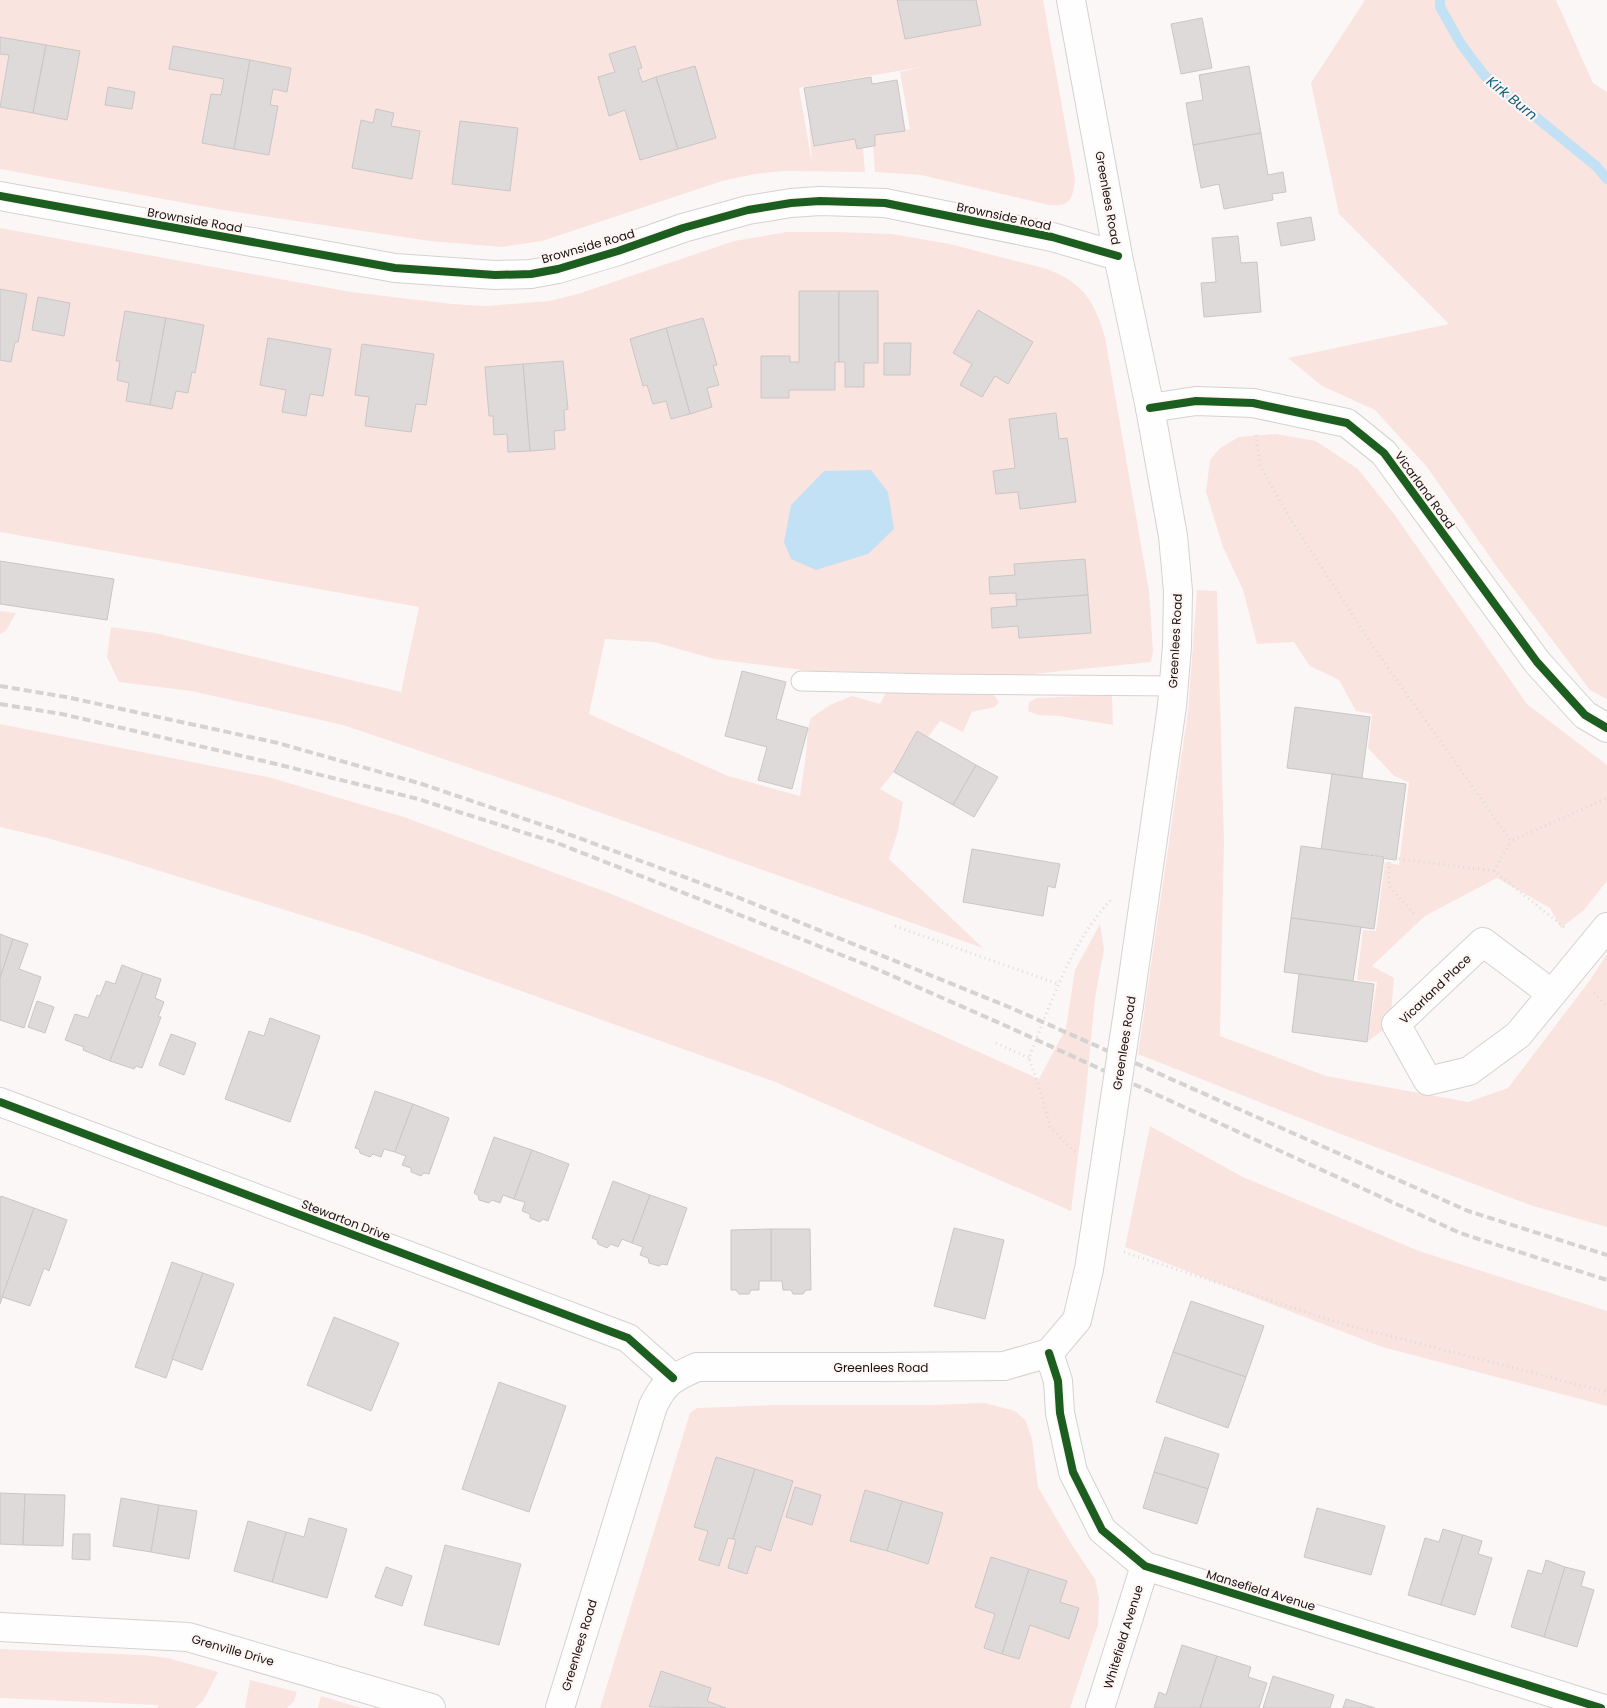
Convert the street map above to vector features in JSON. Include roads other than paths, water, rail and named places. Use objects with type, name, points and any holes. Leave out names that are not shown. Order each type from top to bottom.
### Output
[{"type":"street","name":"Greenlees Road","points":[[560,1708],[653,1406],[661,1389],[673,1378],[697,1367],[1004,1366],[1050,1353],[1077,1320],[1089,1269],[1129,1005],[1174,686],[1178,636],[1177,582],[1173,536],[1150,408],[1118,256],[1071,0]]},
{"type":"street","name":"Brownside Road","points":[[0,196],[395,268],[496,275],[531,274],[558,269],[618,251],[683,228],[748,210],[791,203],[820,201],[885,203],[1052,237],[1118,256]]},
{"type":"street","name":"Vicarland Road","points":[[1150,408],[1196,401],[1253,403],[1347,423],[1384,453],[1537,662],[1585,715],[1607,728]]},
{"type":"street","name":"Vicarland Place","points":[[1552,994],[1483,942],[1396,1024],[1428,1081],[1469,1071],[1518,1035],[1552,994],[1590,948],[1607,927]]},
{"type":"street","name":"Stewarton Drive","points":[[0,1102],[628,1338],[673,1378]]},
{"type":"street","name":"Mansefield Avenue","points":[[1050,1353],[1058,1381],[1060,1413],[1073,1472],[1102,1530],[1145,1566],[1602,1708]]},
{"type":"street","name":"Whitefield Avenue","points":[[1100,1708],[1145,1566]]},
{"type":"street","name":"Grenville Drive","points":[[0,1627],[188,1637],[430,1708]]},
{"type":"lane","points":[[801,681],[1174,686]]},
{"type":"water","points":[[871,470],[888,492],[894,529],[868,554],[816,570],[791,559],[784,542],[791,505],[824,471]]},
{"type":"waterway","name":"Kirk Burn","points":[[1440,0],[1440,7],[1461,44],[1484,75],[1596,166],[1607,179]]},
{"type":"railway","points":[[0,686],[66,697],[278,743],[422,784],[560,831],[722,891],[1009,1007],[1468,1211],[1607,1255]]},
{"type":"railway","points":[[0,704],[62,714],[418,799],[557,843],[872,967],[1004,1025],[1460,1233],[1607,1280]]}]
